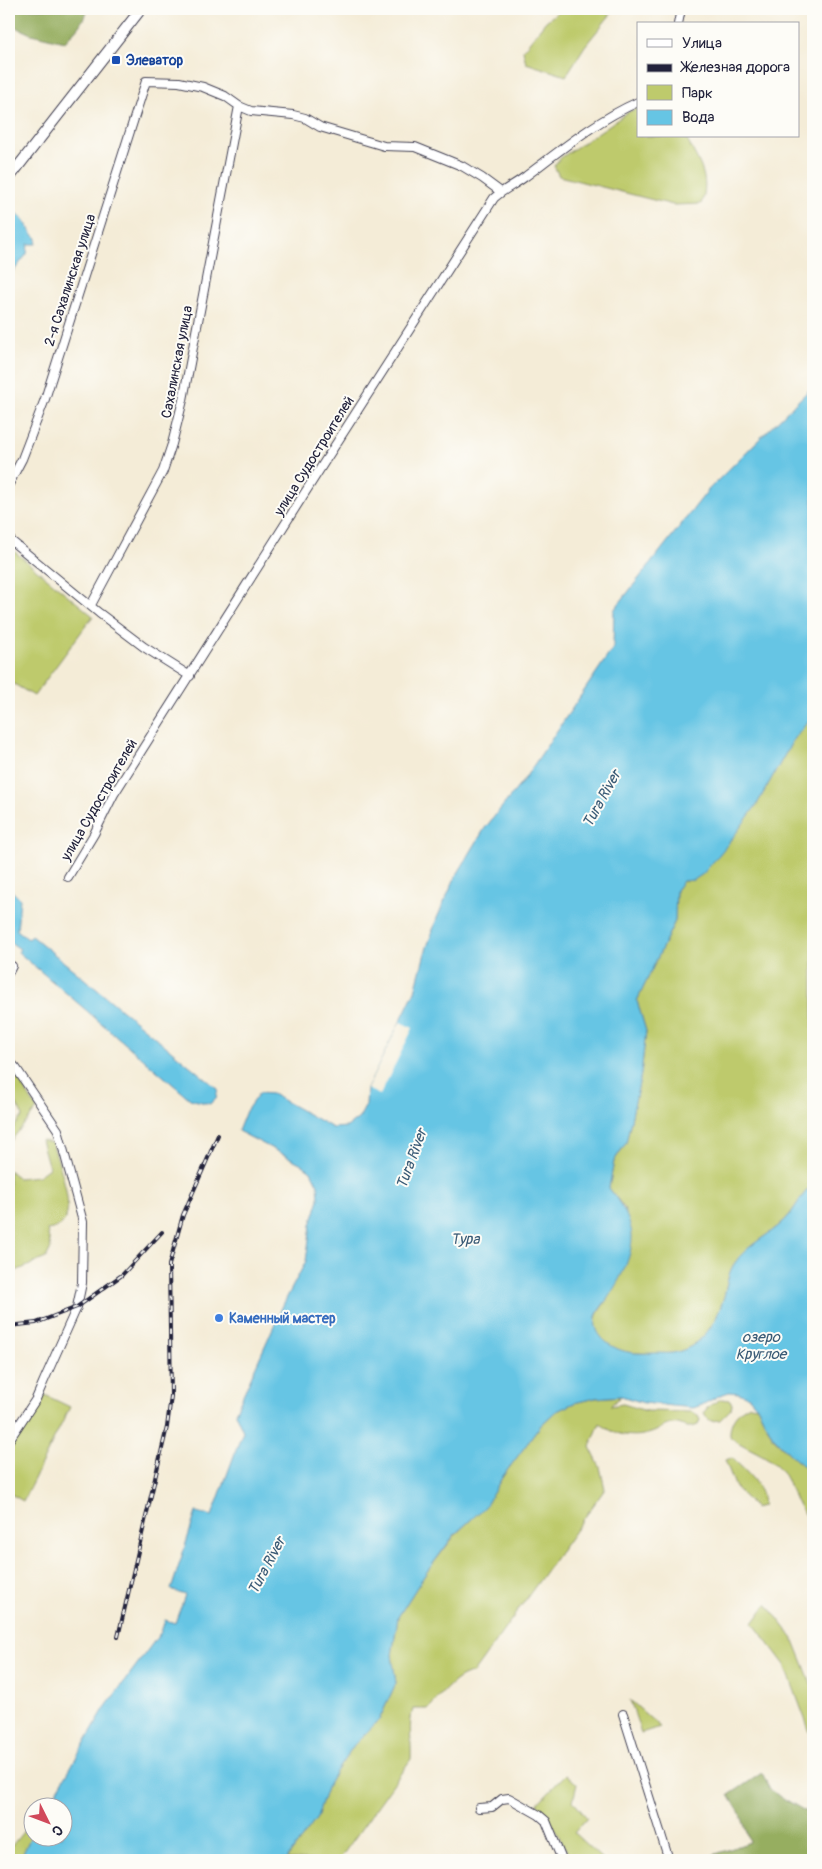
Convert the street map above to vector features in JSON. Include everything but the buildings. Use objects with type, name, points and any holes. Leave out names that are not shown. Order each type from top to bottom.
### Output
[{"type":"main road","points":[[9,178],[141,9]]},
{"type":"street","points":[[678,22],[681,9]]},
{"type":"street","name":"2-я Сахалинская улица","points":[[9,484],[22,459],[45,399],[146,80],[179,82],[203,87],[225,96],[239,106]]},
{"type":"street","name":"улица Судостроителей","points":[[68,877],[94,834],[114,794],[494,198],[525,177],[552,155],[618,111],[637,102]]},
{"type":"street","points":[[239,106],[251,111],[299,116],[320,127],[384,146],[415,147],[462,166],[501,192]]},
{"type":"street","name":"Сахалинская улица","points":[[91,605],[150,498],[163,471],[172,444],[183,400],[239,106]]},
{"type":"street","points":[[9,539],[99,613],[144,647],[190,676]]},
{"type":"street","points":[[9,1061],[16,1068],[58,1130],[83,1222],[82,1283],[77,1307],[36,1398],[9,1440]]},
{"type":"street","points":[[623,1714],[669,1860]]},
{"type":"street","points":[[479,1808],[492,1807],[502,1799],[509,1798],[539,1815],[546,1822],[562,1860]]},
{"type":"green space","points":[[9,9],[89,9],[79,26],[65,42],[31,34],[9,24]]},
{"type":"green space","points":[[562,9],[615,9],[585,46],[566,76],[526,63],[523,50],[546,21]]},
{"type":"green space","points":[[637,108],[637,138],[686,138],[702,169],[704,177],[704,194],[701,204],[673,205],[559,176],[554,166],[559,159],[630,111]]},
{"type":"green space","points":[[9,547],[93,616],[34,696],[9,681]]},
{"type":"green space","points":[[813,715],[813,1185],[785,1220],[739,1257],[730,1273],[723,1300],[716,1317],[701,1339],[686,1349],[672,1353],[632,1353],[621,1351],[610,1346],[601,1338],[595,1324],[597,1315],[607,1299],[613,1282],[625,1209],[609,1188],[614,1161],[626,1143],[641,1074],[646,1031],[637,1001],[675,921],[676,890],[683,881],[694,880],[756,806],[792,742]]},
{"type":"green space","points":[[9,1068],[13,1071],[37,1109],[9,1143],[9,1133],[23,1116],[9,1091]]},
{"type":"green space","points":[[41,1140],[52,1143],[55,1151],[67,1194],[67,1214],[61,1225],[47,1230],[51,1248],[46,1258],[9,1274],[9,1170],[18,1178],[38,1176],[49,1168]]},
{"type":"green space","points":[[43,1394],[70,1407],[23,1501],[9,1493],[9,1447]]},
{"type":"green space","points":[[621,1396],[610,1406],[623,1404],[646,1411],[692,1412],[700,1420],[698,1425],[693,1427],[672,1424],[651,1433],[637,1436],[617,1433],[600,1423],[590,1447],[600,1467],[605,1489],[473,1673],[454,1682],[428,1709],[413,1709],[410,1728],[411,1759],[339,1860],[286,1860],[317,1818],[329,1782],[354,1745],[379,1720],[396,1683],[392,1655],[398,1617],[426,1573],[456,1534],[485,1506],[503,1476],[541,1425],[555,1412],[574,1403],[595,1398]]},
{"type":"green space","points":[[721,1399],[730,1400],[732,1404],[731,1409],[720,1420],[711,1421],[704,1412],[709,1406]]},
{"type":"green space","points":[[750,1405],[757,1406],[773,1438],[813,1474],[813,1528],[796,1501],[780,1469],[763,1455],[730,1437],[734,1418],[741,1410]]},
{"type":"green space","points":[[732,1458],[753,1479],[761,1492],[762,1506],[755,1508],[736,1488],[725,1460]]},
{"type":"green space","points":[[767,1604],[793,1638],[813,1688],[813,1753],[811,1735],[785,1665],[753,1623]]},
{"type":"green space","points":[[630,1700],[660,1727],[641,1733]]},
{"type":"green space","points":[[762,1773],[771,1791],[805,1811],[813,1812],[813,1860],[699,1860],[750,1842],[741,1815],[729,1795]]},
{"type":"green space","points":[[566,1774],[577,1784],[573,1801],[587,1818],[574,1833],[603,1860],[571,1860],[548,1815],[537,1804]]},
{"type":"green space","points":[[22,1833],[22,1846],[26,1846],[20,1860],[9,1860],[9,1849]]},
{"type":"water","points":[[18,214],[37,238],[36,244],[28,244],[27,254],[9,277],[9,223],[11,216]]},
{"type":"water","name":"Тура","points":[[813,386],[813,715],[792,742],[756,806],[728,844],[703,874],[694,880],[683,881],[676,890],[675,921],[637,1001],[646,1031],[641,1074],[626,1143],[614,1161],[609,1188],[624,1210],[631,1229],[630,1253],[621,1276],[598,1312],[596,1324],[600,1336],[610,1345],[628,1352],[673,1353],[694,1345],[707,1332],[716,1317],[734,1264],[745,1251],[785,1220],[813,1185],[813,1474],[773,1437],[757,1406],[749,1397],[739,1393],[729,1392],[693,1408],[644,1403],[621,1396],[595,1398],[574,1403],[555,1412],[541,1425],[503,1476],[485,1507],[455,1534],[426,1573],[398,1617],[392,1655],[396,1683],[379,1720],[354,1745],[329,1782],[317,1818],[286,1860],[20,1860],[26,1846],[72,1846],[72,1796],[53,1796],[104,1709],[161,1632],[165,1620],[175,1623],[185,1595],[171,1590],[196,1512],[212,1516],[243,1431],[235,1413],[284,1303],[306,1261],[311,1225],[319,1199],[318,1185],[311,1171],[300,1163],[238,1131],[246,1111],[259,1093],[272,1094],[333,1128],[347,1127],[359,1118],[366,1105],[367,1089],[415,991],[437,918],[455,878],[485,828],[523,781],[613,648],[614,610],[709,489]]},
{"type":"water","points":[[9,888],[20,899],[17,930],[28,939],[31,935],[218,1089],[216,1098],[210,1104],[190,1099],[18,952],[20,949],[9,942]]},
{"type":"pier","points":[[400,1022],[413,1028],[380,1095],[367,1089]]},
{"type":"railway","points":[[118,1637],[167,1427],[171,1396],[169,1265],[183,1215],[218,1135]]},
{"type":"railway","points":[[9,1326],[36,1323],[77,1307],[122,1275],[162,1232]]},
{"type":"place","name":"Элеватор","points":[[116,60]]},
{"type":"place","name":"Каменный мастер","points":[[219,1318]]},
{"type":"water label","name":"Tura River","points":[[602,799]]},
{"type":"water label","name":"Tura River","points":[[412,1159]]},
{"type":"water label","name":"озеро Круглое","points":[[761,1346]]},
{"type":"water label","name":"Tura River","points":[[267,1566]]}]
